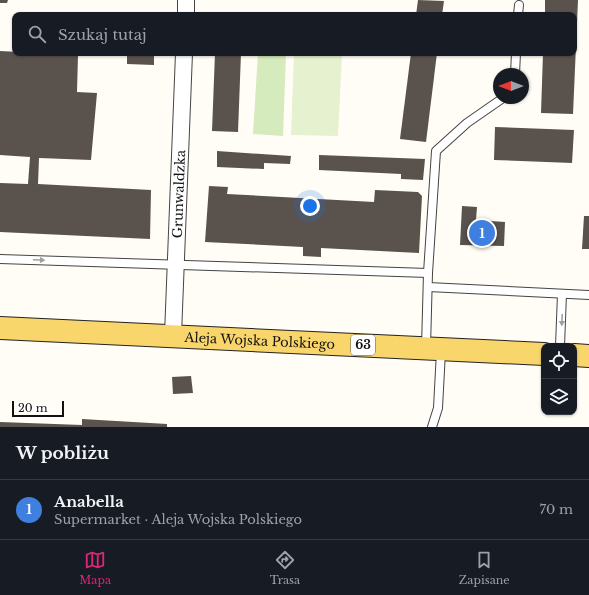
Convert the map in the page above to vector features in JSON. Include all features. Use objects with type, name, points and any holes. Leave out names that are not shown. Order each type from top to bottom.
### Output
[{"type":"main road","name":"Aleja Wojska Polskiego","points":[[0,328],[541,354]]},
{"type":"main road","points":[[577,355],[589,356]]},
{"type":"street","points":[[186,0],[186,12]]},
{"type":"street","name":"Grunwaldzka","points":[[173,336],[184,56]]},
{"type":"lane","points":[[518,12],[519,5]]},
{"type":"lane","points":[[515,68],[516,56]]},
{"type":"lane","points":[[432,427],[438,408],[428,273],[436,151],[444,141],[466,123],[494,104]]},
{"type":"lane","points":[[0,259],[428,273]]},
{"type":"lane","points":[[428,287],[589,295]]},
{"type":"lane","points":[[560,343],[562,294]]},
{"type":"green space","points":[[258,56],[286,56],[283,136],[253,134]]},
{"type":"green space","points":[[294,56],[342,56],[338,136],[291,135]]},
{"type":"building","points":[[0,0],[8,0],[7,3],[0,3]]},
{"type":"building","points":[[418,0],[444,1],[442,12],[416,12]]},
{"type":"building","points":[[545,0],[578,0],[577,23],[577,12],[545,12]]},
{"type":"building","points":[[0,51],[12,52],[12,56],[78,56],[77,92],[97,93],[91,160],[39,158],[38,184],[151,190],[150,239],[0,232],[0,183],[28,184],[30,157],[0,155]]},
{"type":"building","points":[[127,56],[154,56],[154,65],[127,64]]},
{"type":"building","points":[[215,56],[241,56],[238,132],[212,131]]},
{"type":"building","points":[[411,56],[437,56],[426,142],[400,139]]},
{"type":"building","points":[[543,56],[576,56],[573,114],[541,113]]},
{"type":"building","points":[[495,127],[574,130],[572,163],[494,160]]},
{"type":"building","points":[[217,151],[291,156],[290,164],[264,163],[264,169],[217,167]]},
{"type":"building","points":[[319,155],[425,159],[423,180],[401,179],[401,174],[319,170]]},
{"type":"building","points":[[209,186],[228,187],[227,194],[374,202],[375,190],[418,192],[422,196],[419,253],[321,248],[321,257],[303,256],[303,247],[205,242]]},
{"type":"building","points":[[462,206],[477,207],[476,220],[505,222],[504,246],[460,245]]},
{"type":"building","points":[[584,216],[589,216],[589,249],[582,249]]},
{"type":"building","points":[[191,376],[193,393],[173,394],[172,377]]},
{"type":"building","points":[[82,419],[167,424],[167,427],[0,427],[0,422],[82,425]]},
{"type":"place","name":"Anabella","points":[[482,233]]}]
